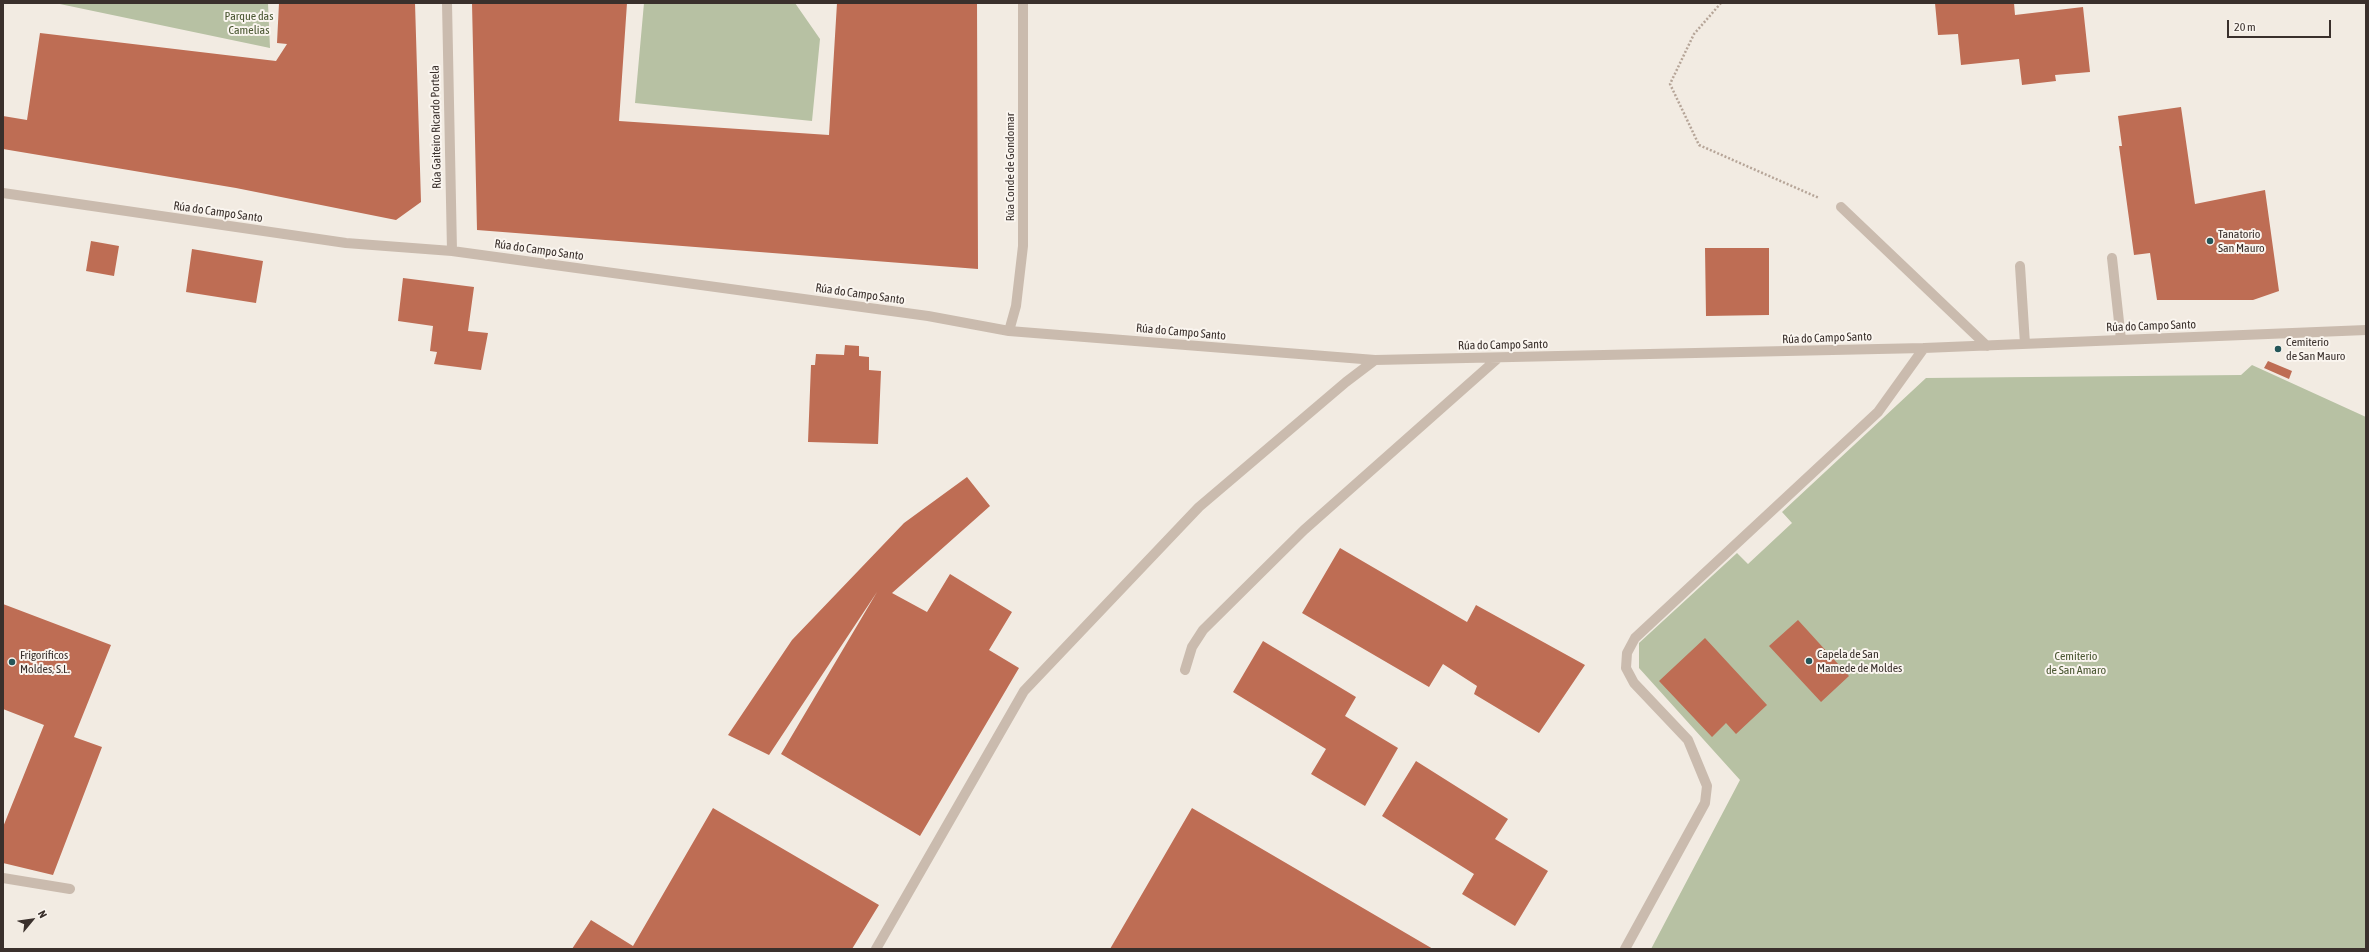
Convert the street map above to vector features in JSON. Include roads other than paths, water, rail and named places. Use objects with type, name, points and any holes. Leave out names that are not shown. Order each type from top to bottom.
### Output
[{"type":"street","name":"Rúa Gaiteiro Ricardo Portela","points":[[447,3],[452,251]]},
{"type":"street","name":"Rúa Conde de Gondomar","points":[[1009,331],[1016,306],[1022,246],[1023,3]]},
{"type":"street","name":"Rúa do Campo Santo","points":[[3,193],[346,243],[452,251],[928,316],[1009,331],[1375,360],[1497,359],[1924,348],[2366,330]]},
{"type":"street","points":[[1841,207],[1987,346]]},
{"type":"street","points":[[2112,258],[2121,340]]},
{"type":"street","points":[[2020,266],[2025,344]]},
{"type":"street","points":[[1625,949],[1705,803],[1708,786],[1688,740],[1634,683],[1626,668],[1627,653],[1635,638],[1878,412],[1924,348]]},
{"type":"street","points":[[1185,670],[1192,647],[1203,630],[1304,530],[1497,359]]},
{"type":"street","points":[[876,949],[1024,691],[1199,507],[1346,382],[1375,360]]},
{"type":"street","points":[[3,878],[70,890]]},
{"type":"place","name":"Tanatorio San Mauro","points":[[2210,241]]},
{"type":"place","name":"Cemiterio de San Mauro","points":[[2278,349]]},
{"type":"place","name":"Capela de San Mamede de Moldes","points":[[1809,661]]},
{"type":"place","name":"Frigoríficos Moldes, S.L.","points":[[12,662]]},
{"type":"park label","name":"Parque das Camelias","points":[[249,23]]},
{"type":"park label","name":"Cemiterio de San Amaro","points":[[2076,663]]}]
